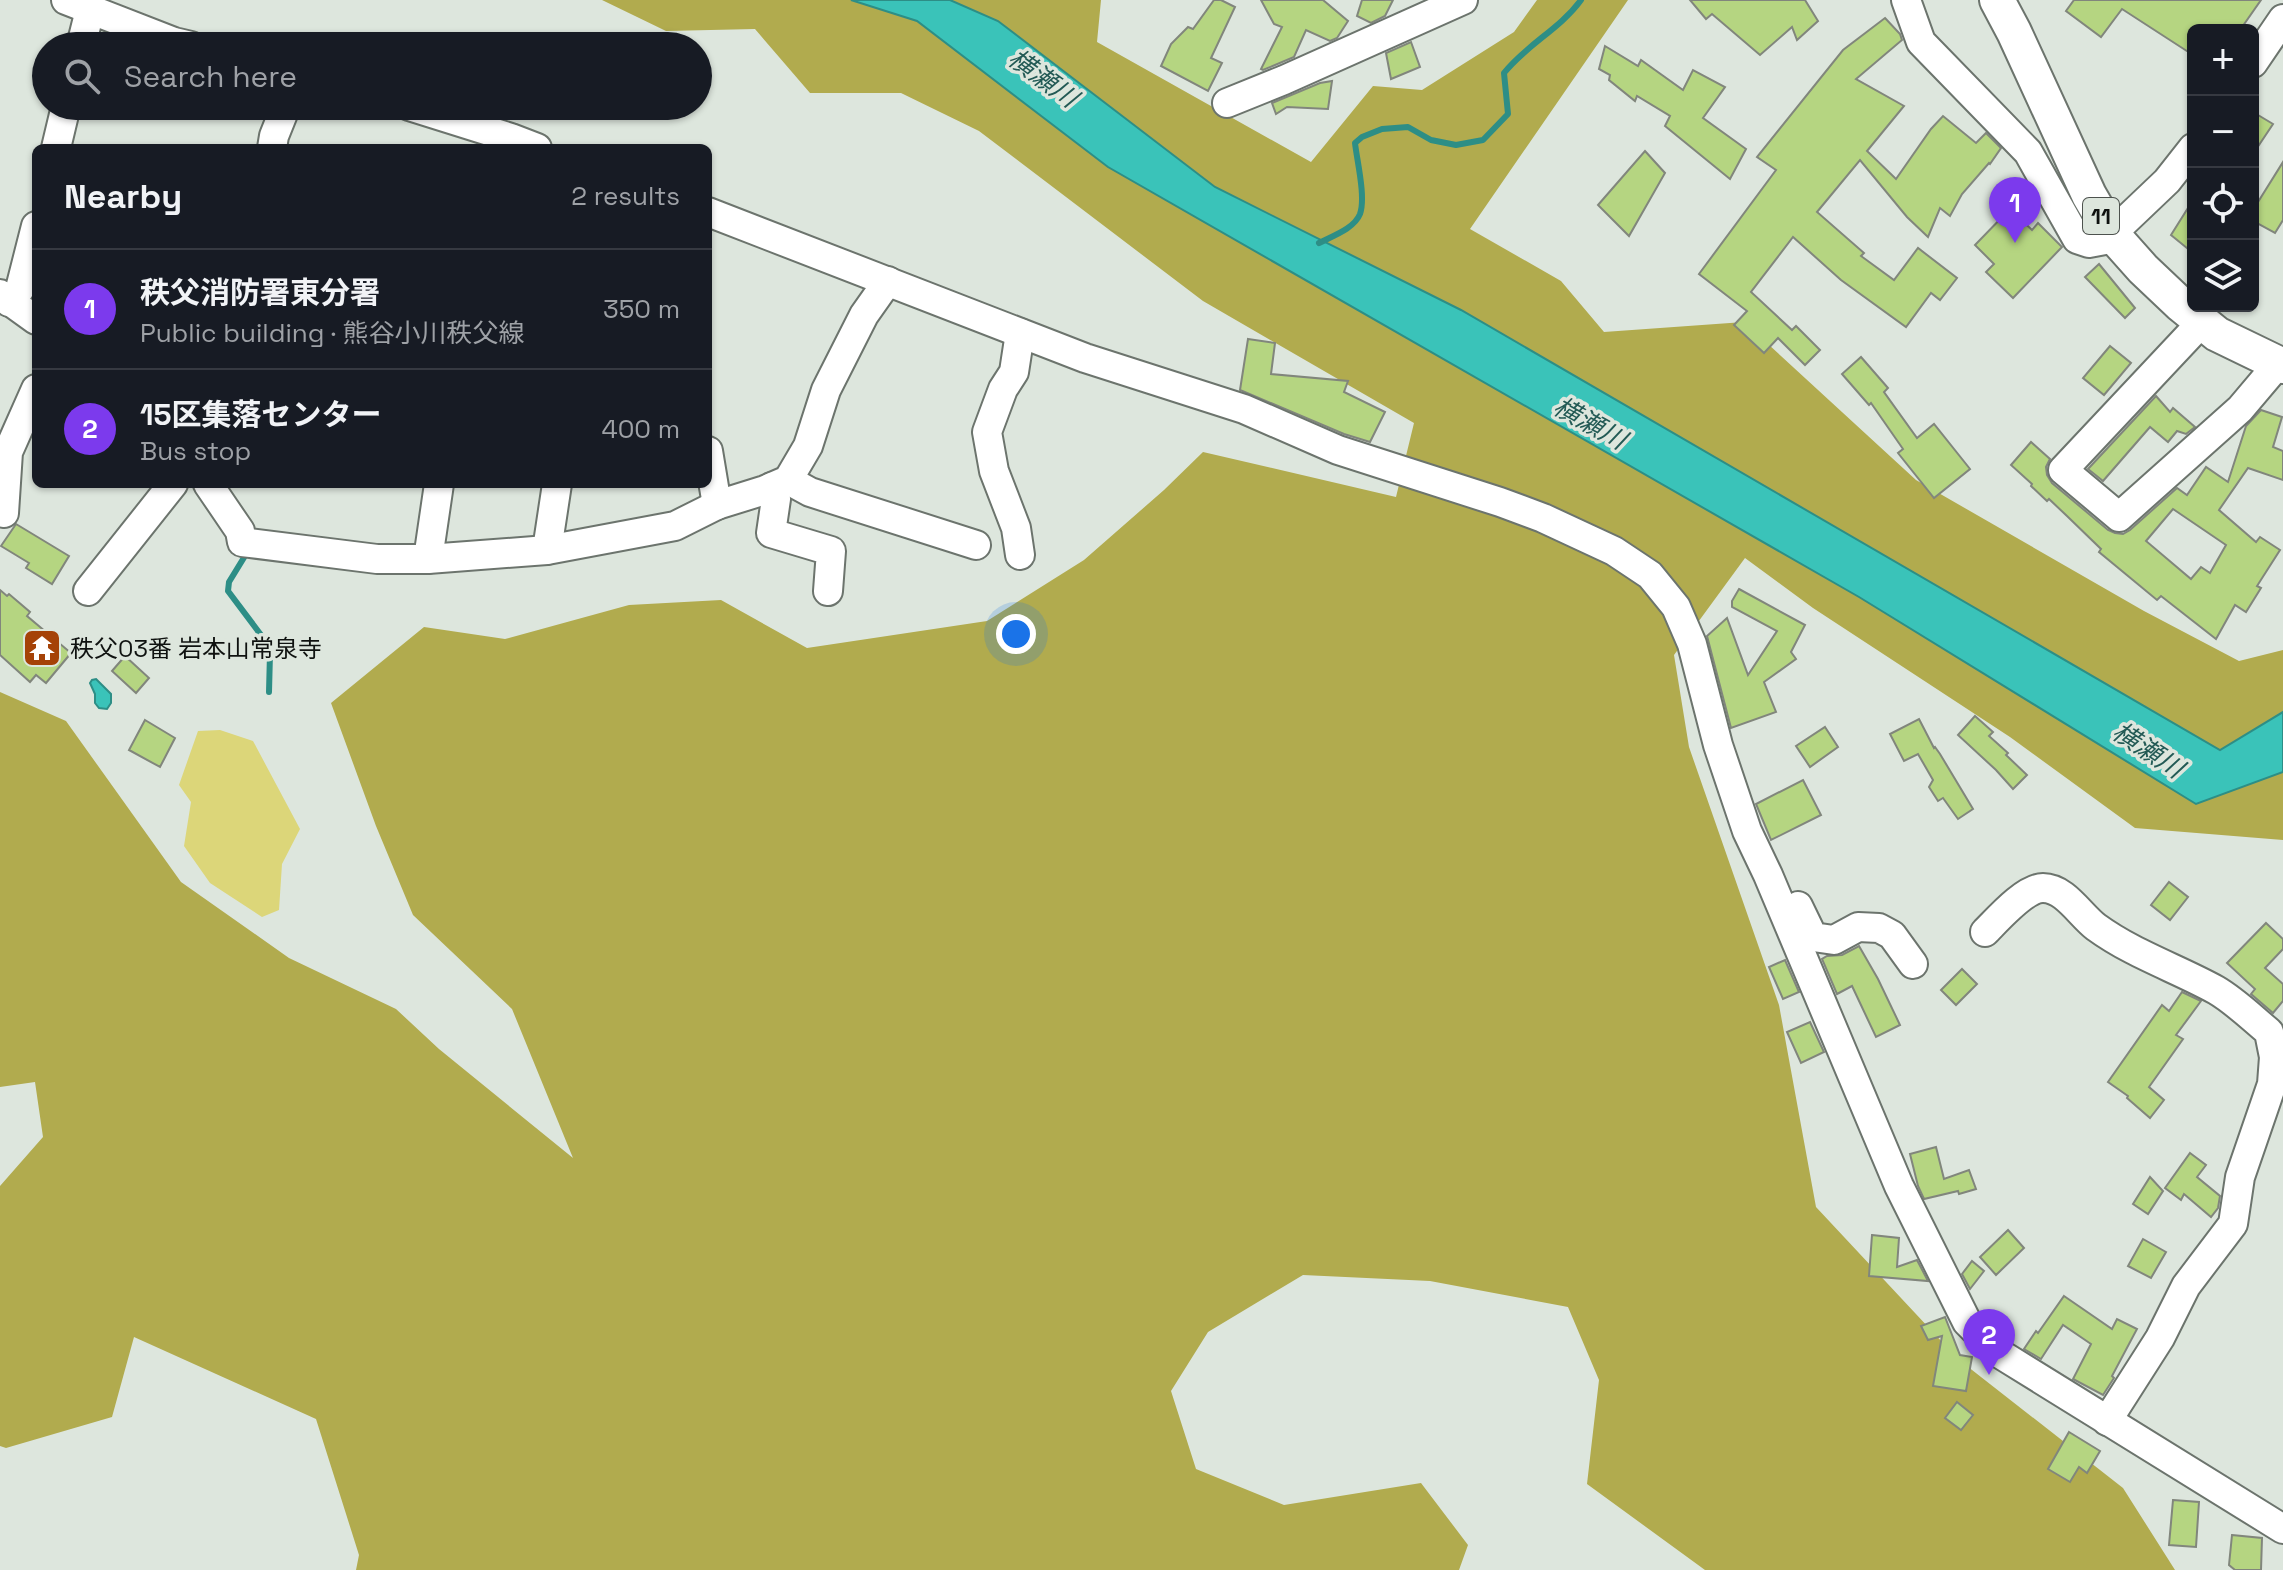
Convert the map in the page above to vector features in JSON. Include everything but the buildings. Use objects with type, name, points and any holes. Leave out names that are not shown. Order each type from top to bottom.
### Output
[{"type":"main road","name":"11","points":[[1997,0],[2089,195],[2111,233],[2143,269],[2217,334],[2281,365]]},
{"type":"street","points":[[1227,103],[1463,0]]},
{"type":"street","points":[[1906,0],[1921,42],[2028,152],[2077,239],[2089,243],[2105,240],[2167,181],[2187,156]]},
{"type":"street","points":[[80,32],[78,5],[148,32]]},
{"type":"street","points":[[2259,54],[2283,19]]},
{"type":"street","points":[[57,144],[63,120]]},
{"type":"street","points":[[273,144],[280,120]]},
{"type":"street","points":[[448,120],[515,144]]},
{"type":"street","points":[[712,214],[1085,358],[1244,409],[1338,450],[1529,513],[1614,551],[1650,575],[1676,607],[1692,644],[1718,745],[1747,831],[1899,1186],[1967,1322],[1997,1352],[2283,1529]]},
{"type":"street","points":[[32,242],[20,289],[4,298],[32,317]]},
{"type":"street","points":[[828,591],[831,551],[771,533],[776,499],[780,483],[808,446],[826,390],[864,315],[888,281]]},
{"type":"street","points":[[2202,322],[2063,470],[2119,517],[2240,409],[2281,365]]},
{"type":"street","points":[[1020,333],[1014,372],[1003,389],[987,432],[994,471],[1016,528],[1020,555]]},
{"type":"street","points":[[4,513],[8,452],[32,398]]},
{"type":"street","points":[[712,475],[717,505]]},
{"type":"street","points":[[211,488],[240,531],[242,542],[377,559],[428,559],[547,550],[675,526],[717,505],[780,483],[976,545]]},
{"type":"street","points":[[88,591],[170,488]]},
{"type":"street","points":[[428,559],[438,488]]},
{"type":"street","points":[[547,550],[556,488]]},
{"type":"street","points":[[1768,875],[1785,878],[1813,937],[1834,940],[1858,927],[1879,928],[1892,935],[1913,964]]},
{"type":"street","points":[[1985,932],[2033,888],[2047,887],[2113,939],[2215,990],[2269,1032],[2274,1057],[2272,1084],[2240,1177],[2233,1224],[2186,1286],[2160,1338],[2107,1421]]},
{"type":"shaded area","points":[[602,0],[1101,0],[1097,42],[1311,162],[1373,86],[1422,90],[1514,32],[1537,0],[1628,0],[1470,229],[1561,281],[1604,332],[1744,322],[1916,480],[2144,611],[2239,661],[2283,650],[2283,840],[2135,828],[2010,737],[1813,608],[1745,558],[1674,655],[1689,747],[1779,1005],[1816,1207],[1958,1359],[2123,1488],[2175,1570],[1705,1570],[1587,1484],[1599,1380],[1568,1307],[1430,1281],[1303,1275],[1208,1332],[1171,1391],[1196,1469],[1284,1505],[1421,1483],[1468,1545],[1459,1570],[356,1570],[359,1555],[316,1419],[134,1337],[112,1417],[6,1448],[0,1446],[0,1186],[43,1137],[35,1082],[0,1087],[0,692],[66,721],[181,882],[289,958],[396,1009],[439,1049],[573,1158],[512,1009],[413,915],[376,826],[331,703],[424,627],[505,639],[629,605],[721,600],[807,648],[987,621],[1084,560],[1203,452],[1396,497],[1414,423],[1203,301],[979,131],[901,93],[810,93],[755,29],[666,31]]},
{"type":"shaded area","points":[[220,730],[253,741],[300,829],[282,864],[279,910],[262,917],[210,883],[184,846],[191,802],[179,785],[198,731]]},
{"type":"water","name":"横瀬川","points":[[851,0],[950,0],[998,21],[1215,187],[1461,310],[2220,750],[2283,712],[2283,772],[2196,804],[1859,597],[1108,167],[917,21]]},
{"type":"water","points":[[96,679],[111,694],[107,709],[99,708],[95,703],[90,683]]},
{"type":"waterway","points":[[1319,243],[1348,228],[1360,214],[1362,189],[1355,143],[1382,129],[1408,127],[1431,140],[1456,145],[1483,140],[1508,114],[1504,73],[1581,0]]},
{"type":"waterway","points":[[248,551],[229,582],[228,591],[264,639],[270,653],[269,692]]},
{"type":"place","name":"秩父消防署東分署","points":[[2015,243]]},
{"type":"place","name":"秩父03番 岩本山常泉寺","points":[[42,648]]},
{"type":"place","name":"15区集落センター","points":[[1989,1375]]}]
